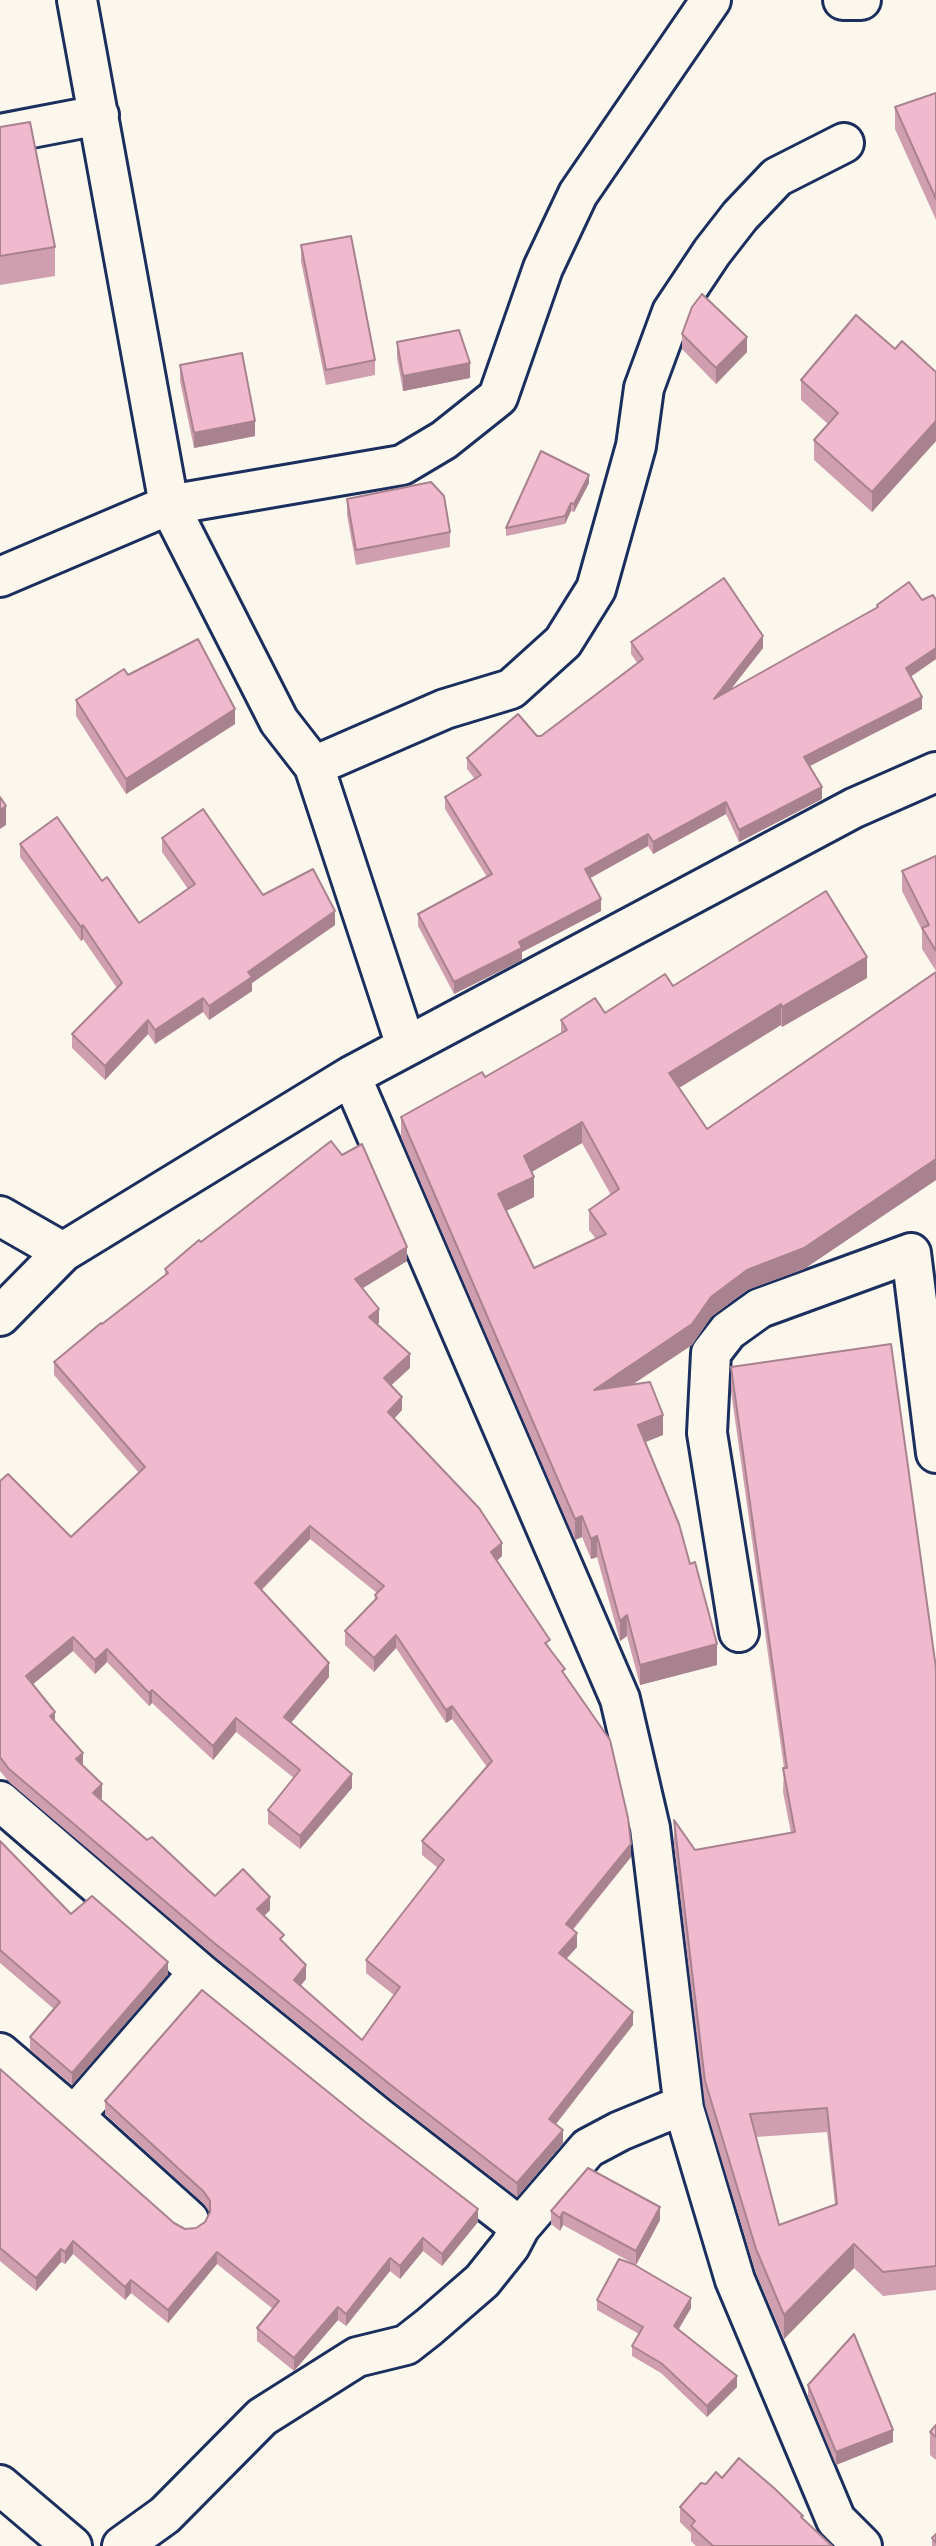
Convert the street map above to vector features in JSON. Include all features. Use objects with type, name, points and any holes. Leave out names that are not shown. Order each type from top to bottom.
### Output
[{"type":"street","points":[[77,0],[169,505],[279,721],[314,766],[406,1046]]},
{"type":"street","points":[[0,577],[169,505],[402,465],[444,440],[498,397],[542,268],[578,194],[711,0]]},
{"type":"street","points":[[842,0],[861,0]]},
{"type":"street","points":[[0,134],[99,115]]},
{"type":"street","points":[[314,766],[445,709],[512,689],[563,642],[596,590],[636,446],[645,388],[672,312],[712,252],[740,216],[777,177],[844,143]]},
{"type":"street","points":[[0,1316],[63,1252],[351,1076],[854,808],[936,772]]},
{"type":"street","points":[[351,1076],[620,1699],[650,1828],[683,2105],[735,2280],[836,2520],[862,2546]]},
{"type":"street","points":[[0,1216],[63,1252]]},
{"type":"street","points":[[739,1632],[707,1433],[711,1353],[728,1331],[760,1308],[911,1253],[936,1452]]},
{"type":"street","points":[[0,1801],[200,1972],[378,2117],[520,2227]]},
{"type":"street","points":[[74,2116],[200,1972]]},
{"type":"street","points":[[0,2053],[189,2220]]},
{"type":"street","points":[[122,2546],[165,2515],[262,2417],[357,2357],[407,2345],[482,2281],[510,2246],[520,2227],[587,2148],[683,2105]]},
{"type":"street","points":[[0,2486],[72,2546]]},
{"type":"building","points":[[936,93],[936,199],[895,107]]},
{"type":"building","points":[[30,122],[55,247],[0,256],[0,127]]},
{"type":"building","points":[[351,236],[375,360],[326,370],[301,245]]},
{"type":"building","points":[[702,294],[747,337],[716,368],[682,334],[692,307]]},
{"type":"building","points":[[856,315],[895,349],[902,341],[936,372],[936,421],[872,492],[814,440],[838,413],[801,380]]},
{"type":"building","points":[[459,330],[470,363],[403,376],[397,342]]},
{"type":"building","points":[[242,353],[255,421],[194,433],[180,365]]},
{"type":"building","points":[[541,451],[589,475],[565,516],[506,528]]},
{"type":"building","points":[[431,482],[444,496],[450,532],[356,550],[347,499]]},
{"type":"building","points":[[724,578],[763,636],[714,699],[878,607],[877,605],[909,582],[922,600],[933,595],[936,600],[936,648],[906,668],[922,697],[804,757],[822,787],[739,830],[726,802],[653,842],[648,834],[585,869],[601,899],[519,942],[522,948],[454,982],[418,914],[492,874],[445,797],[481,775],[467,758],[518,714],[537,736],[541,736],[643,659],[631,642]]},
{"type":"building","points":[[198,639],[235,709],[126,779],[76,700],[124,669],[128,675]]},
{"type":"building","points":[[0,797],[6,806],[0,810]]},
{"type":"building","points":[[203,809],[263,895],[313,869],[335,911],[248,972],[252,977],[209,1006],[203,998],[155,1030],[148,1020],[105,1066],[72,1034],[122,983],[83,925],[81,927],[20,844],[57,817],[102,881],[107,877],[139,923],[195,884],[162,838]]},
{"type":"building","points":[[936,856],[936,951],[922,928],[929,925],[902,871]]},
{"type":"building","points":[[826,891],[867,957],[782,1007],[781,1004],[669,1073],[707,1129],[936,972],[936,1159],[804,1248],[747,1270],[711,1297],[692,1324],[594,1390],[650,1382],[663,1415],[638,1425],[679,1524],[690,1564],[695,1562],[717,1644],[640,1665],[627,1615],[620,1621],[597,1536],[591,1539],[582,1516],[575,1519],[401,1117],[482,1072],[485,1077],[567,1030],[561,1020],[595,998],[605,1013],[665,974],[673,986]],"holes":[[[582,1122],[619,1189],[589,1210],[606,1234],[534,1268],[498,1194],[534,1177],[524,1156]]]},
{"type":"building","points":[[331,1141],[342,1155],[362,1144],[407,1247],[355,1279],[379,1309],[369,1317],[410,1354],[384,1378],[402,1397],[388,1412],[479,1508],[502,1543],[491,1552],[550,1640],[545,1643],[565,1669],[562,1671],[610,1740],[628,1818],[631,1844],[566,1924],[577,1933],[559,1953],[633,2012],[549,2119],[563,2130],[517,2183],[213,1942],[9,1769],[0,1757],[0,1481],[8,1474],[71,1537],[145,1467],[54,1362],[168,1273],[165,1269],[199,1240],[201,1242]],"holes":[[[310,1526],[384,1586],[375,1595],[377,1598],[345,1631],[374,1658],[396,1635],[446,1710],[452,1706],[492,1761],[422,1841],[444,1860],[366,1960],[400,1987],[362,2040],[294,1980],[306,1965],[280,1939],[284,1935],[257,1909],[270,1897],[243,1869],[215,1896],[152,1837],[147,1840],[93,1793],[102,1784],[76,1759],[83,1753],[50,1716],[55,1712],[26,1676],[73,1637],[95,1660],[107,1649],[149,1693],[152,1690],[213,1746],[236,1718],[300,1770],[268,1810],[300,1836],[352,1774],[284,1717],[329,1663],[255,1583]]]},
{"type":"building","points":[[891,1344],[936,1668],[936,2266],[883,2272],[854,2244],[784,2315],[756,2249],[705,2081],[674,1820],[695,1850],[795,1832],[783,1768],[787,1768],[731,1367]],"holes":[[[827,2108],[837,2204],[779,2225],[750,2114]]]},
{"type":"building","points":[[0,1841],[71,1914],[92,1896],[168,1962],[72,2073],[30,2037],[60,2002],[0,1950]]},
{"type":"building","points":[[202,1990],[478,2209],[442,2254],[423,2238],[400,2266],[390,2258],[346,2314],[338,2307],[294,2358],[257,2328],[279,2301],[217,2252],[168,2310],[131,2280],[125,2287],[73,2241],[65,2252],[61,2249],[36,2278],[0,2248],[0,2069],[174,2223],[185,2229],[196,2228],[205,2222],[210,2212],[210,2201],[204,2192],[105,2101]]},
{"type":"building","points":[[588,2168],[660,2207],[636,2251],[563,2212],[560,2218],[551,2211]]},
{"type":"building","points":[[619,2259],[633,2264],[691,2298],[674,2326],[737,2376],[707,2406],[661,2363],[632,2346],[643,2327],[597,2300]]},
{"type":"building","points":[[854,2334],[893,2430],[836,2452],[808,2385]]},
{"type":"building","points":[[936,2425],[936,2437],[930,2432]]},
{"type":"building","points":[[739,2458],[774,2488],[832,2546],[713,2546],[691,2526],[695,2521],[680,2507],[701,2483],[706,2484],[716,2472],[722,2478]]}]
